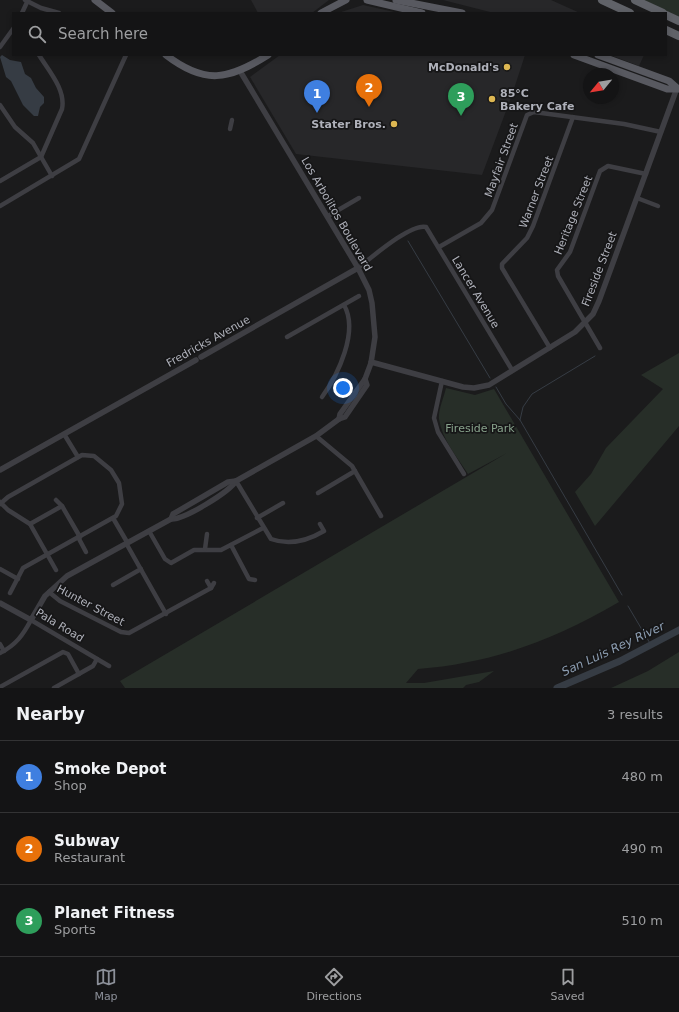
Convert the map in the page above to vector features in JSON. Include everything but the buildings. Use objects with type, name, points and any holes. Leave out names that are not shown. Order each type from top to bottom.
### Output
[{"type":"highway","points":[[602,0],[628,12]]},
{"type":"highway","points":[[635,0],[661,12]]},
{"type":"highway","points":[[667,15],[679,21]]},
{"type":"highway","points":[[667,30],[679,36]]},
{"type":"main road","points":[[95,0],[111,12]]},
{"type":"main road","points":[[331,10],[346,0]]},
{"type":"main road","points":[[367,0],[418,12]]},
{"type":"main road","points":[[396,0],[456,12]]},
{"type":"main road","points":[[418,0],[436,9]]},
{"type":"main road","points":[[167,56],[186,69],[204,75],[222,75],[240,70],[266,56]]},
{"type":"main road","points":[[577,56],[666,89],[678,89]]},
{"type":"main road","points":[[601,56],[669,81],[678,89]]},
{"type":"street","points":[[22,12],[27,0],[57,12]]},
{"type":"street","points":[[0,47],[12,31]]},
{"type":"street","points":[[0,181],[41,157],[62,109],[63,102],[60,91],[40,56]]},
{"type":"street","points":[[0,206],[51,174],[79,159],[126,56]]},
{"type":"street","name":"Los Arbolitos Boulevard","points":[[2,652],[20,638],[49,592],[67,576],[171,519],[177,519],[201,506],[232,488],[236,481],[316,436],[339,419],[340,414],[365,379],[371,362],[375,325],[369,291],[358,268],[328,216],[240,70]]},
{"type":"street","name":"Fireside Street","points":[[371,362],[463,387],[474,388],[489,385],[586,324],[599,301],[678,89]]},
{"type":"street","points":[[0,105],[15,127],[33,143],[51,174]]},
{"type":"street","name":"Mayfair Street","points":[[438,247],[481,223],[492,210],[527,115],[534,112],[624,124],[661,132]]},
{"type":"street","name":"Warner Street","points":[[550,348],[502,268],[502,264],[527,238],[533,226],[573,117]]},
{"type":"street","points":[[230,129],[232,120]]},
{"type":"street","name":"Heritage Street","points":[[600,348],[558,276],[558,270],[570,252],[600,171],[608,166],[646,174]]},
{"type":"street","points":[[328,216],[359,198]]},
{"type":"street","points":[[637,198],[658,206]]},
{"type":"street","name":"Lancer Avenue","points":[[422,226],[426,227],[512,370]]},
{"type":"street","name":"Fredricks Avenue","points":[[0,470],[358,268],[397,239],[422,226]]},
{"type":"street","points":[[287,337],[359,296]]},
{"type":"street","points":[[322,397],[332,383],[345,356],[348,328],[344,305]]},
{"type":"street","points":[[442,381],[434,418],[438,432],[464,474]]},
{"type":"street","points":[[64,434],[78,457]]},
{"type":"street","points":[[316,436],[352,466],[381,516]]},
{"type":"street","points":[[10,593],[23,568],[48,555],[116,516],[122,504],[119,483],[111,470],[94,456],[82,455],[78,457],[0,503],[30,524],[48,555],[56,570]]},
{"type":"street","points":[[318,494],[355,471]]},
{"type":"street","points":[[236,481],[271,539],[278,541],[299,542],[308,540],[324,531],[320,524]]},
{"type":"street","points":[[56,500],[62,506],[86,552]]},
{"type":"street","points":[[257,518],[283,503]]},
{"type":"street","points":[[30,524],[62,506]]},
{"type":"street","points":[[113,518],[166,614]]},
{"type":"street","points":[[149,531],[165,559],[171,563],[194,550],[221,550],[263,528]]},
{"type":"street","points":[[205,549],[207,534]]},
{"type":"street","points":[[231,546],[250,578],[255,580]]},
{"type":"street","points":[[0,569],[18,579]]},
{"type":"street","points":[[113,585],[141,569]]},
{"type":"street","points":[[206,581],[211,588]]},
{"type":"street","name":"Hunter Street","points":[[49,592],[60,601],[121,632],[133,632],[211,588],[214,583]]},
{"type":"street","name":"Pala Road","points":[[0,603],[109,666]]},
{"type":"street","points":[[0,644],[2,652]]},
{"type":"street","points":[[0,687],[63,652],[68,654],[79,674]]},
{"type":"street","points":[[54,688],[93,666],[97,659]]},
{"type":"shaded area","points":[[251,0],[329,0],[313,12],[257,12]]},
{"type":"shaded area","points":[[443,0],[551,0],[578,12],[490,12]]},
{"type":"shaded area","points":[[363,5],[394,12],[341,12]]},
{"type":"shaded area","points":[[2,55],[10,60],[21,62],[25,74],[31,78],[36,88],[44,97],[44,103],[40,107],[38,116],[34,116],[23,105],[11,81],[6,77],[0,57]]},
{"type":"shaded area","points":[[279,56],[525,56],[512,95],[482,175],[296,154],[250,77]]},
{"type":"shaded area","points":[[613,56],[644,56],[639,66]]},
{"type":"green space","points":[[644,0],[679,0],[679,17]]},
{"type":"green space","points":[[679,353],[679,426],[595,526],[575,492],[591,474],[606,448],[663,389],[641,375]]},
{"type":"green space","name":"Fireside Park","points":[[446,388],[475,395],[494,389],[619,602],[570,628],[522,648],[472,661],[418,669],[406,683],[424,683],[494,671],[479,682],[466,685],[463,688],[125,688],[120,681],[507,453],[468,474],[450,448],[443,434],[439,419],[439,412]]},
{"type":"green space","points":[[679,652],[679,688],[611,688],[648,671]]},
{"type":"waterway","points":[[408,241],[490,378]]},
{"type":"waterway","points":[[520,420],[523,407],[532,394],[595,356]]},
{"type":"waterway","points":[[496,387],[506,404],[520,420],[622,595]]},
{"type":"waterway","points":[[628,606],[651,645]]},
{"type":"waterway","name":"San Luis Rey River","points":[[557,688],[620,661],[679,630]]},
{"type":"place","name":"McDonald's","points":[[507,67]]},
{"type":"place","name":"85°C Bakery Cafe","points":[[492,99]]},
{"type":"place","name":"Subway","points":[[369,107]]},
{"type":"place","name":"Smoke Depot","points":[[317,113]]},
{"type":"place","name":"Planet Fitness","points":[[461,116]]},
{"type":"place","name":"Stater Bros.","points":[[394,124]]}]
